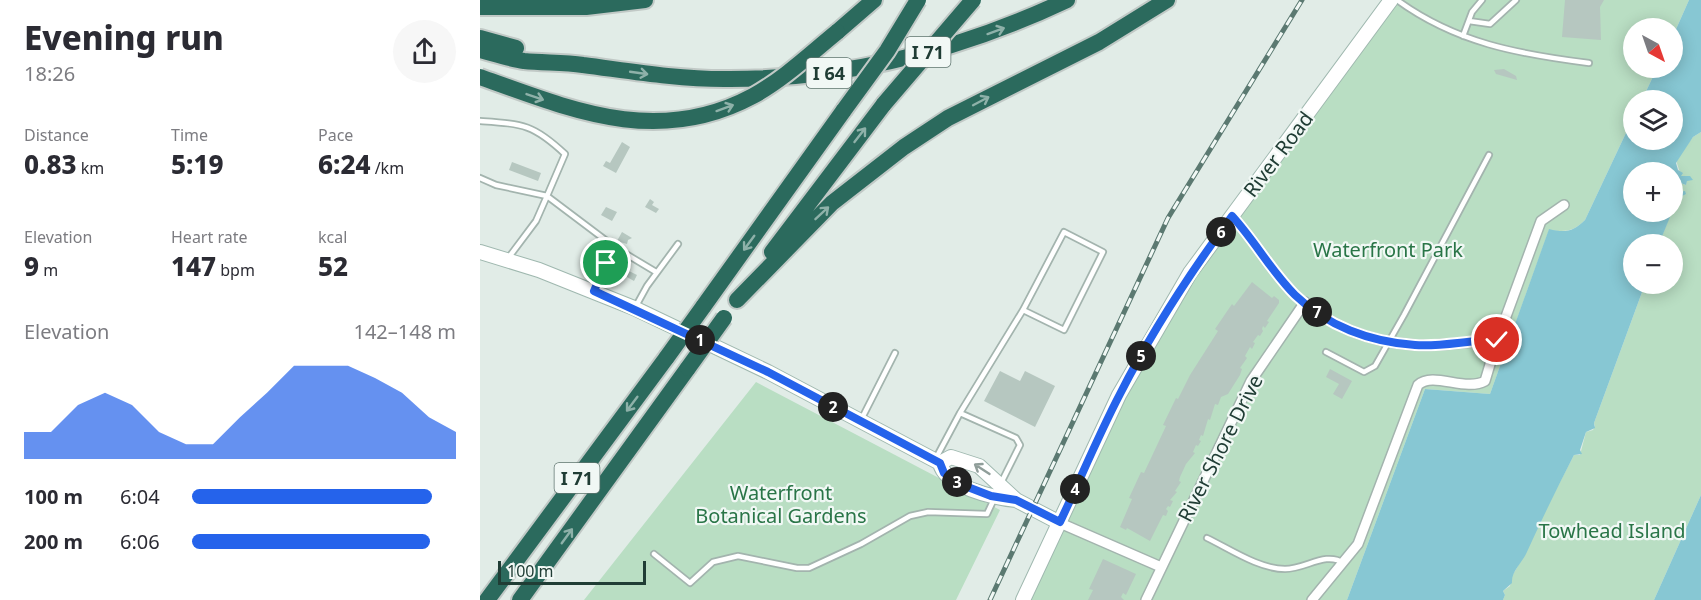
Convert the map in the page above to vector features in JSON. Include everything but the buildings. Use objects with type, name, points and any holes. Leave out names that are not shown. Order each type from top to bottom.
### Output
[{"type":"highway","points":[[480,7],[586,7],[645,0]]},
{"type":"highway","points":[[480,77],[587,114],[642,122],[679,120],[722,109],[753,96],[789,71],[874,0]]},
{"type":"highway","name":"I 71","points":[[487,600],[667,357],[887,51],[918,0]]},
{"type":"highway","name":"I 71","points":[[520,600],[826,178],[884,104],[973,0]]},
{"type":"highway","name":"I 64","points":[[480,38],[581,64],[652,75],[759,79],[811,76],[901,60],[935,51],[1003,28],[1067,0]]},
{"type":"highway","points":[[737,300],[832,203],[904,147],[948,118],[1099,42],[1167,0]]},
{"type":"highway","points":[[480,50],[522,60],[581,64]]},
{"type":"street","name":"River Road","points":[[1023,600],[1119,395],[1190,273],[1391,0]]},
{"type":"street","points":[[1312,600],[1358,544],[1418,385],[1428,380],[1479,384],[1485,381],[1497,340],[1541,221],[1564,205]]},
{"type":"street","points":[[1232,216],[1250,235],[1295,294],[1327,320],[1357,334],[1415,345],[1497,340]]},
{"type":"street","points":[[480,252],[594,291],[634,309],[768,372],[938,461],[944,473],[960,484],[998,491],[1060,522],[1161,567]]},
{"type":"street","name":"River Shore Drive","points":[[1146,600],[1251,381],[1305,302]]},
{"type":"street","points":[[938,461],[951,457],[960,458],[979,466],[998,491]]},
{"type":"lane","points":[[1397,0],[1418,15],[1482,44],[1524,55],[1589,63]]},
{"type":"lane","points":[[1463,36],[1482,0]]},
{"type":"lane","points":[[1469,21],[1490,24],[1516,0]]},
{"type":"lane","points":[[480,121],[516,123],[543,133],[565,154],[536,221],[507,260]]},
{"type":"lane","points":[[1326,352],[1364,372],[1375,366],[1489,154]]},
{"type":"lane","points":[[480,178],[496,185],[547,196],[616,248],[656,273]]},
{"type":"lane","points":[[938,461],[960,413],[1023,310],[1064,232],[1103,252],[1064,330],[1023,310]]},
{"type":"lane","points":[[634,309],[656,273],[678,244]]},
{"type":"lane","points":[[594,291],[606,263],[616,248]]},
{"type":"lane","points":[[860,421],[895,353]]},
{"type":"lane","points":[[654,554],[690,583],[713,562],[738,556],[797,568],[809,568],[861,544],[910,516],[928,512],[987,514],[1020,445],[1016,438],[960,413]]},
{"type":"lane","points":[[1207,538],[1261,564],[1283,569],[1331,558],[1344,563]]},
{"type":"green space","name":"Waterfront Park","points":[[1391,0],[1689,0],[1681,18],[1623,18],[1623,78],[1652,78],[1647,90],[1623,90],[1623,139],[1585,220],[1577,227],[1568,230],[1549,230],[1490,394],[1425,389],[1347,600],[1026,600],[1060,523],[1190,273]]},
{"type":"green space","name":"Towhead Island","points":[[1701,132],[1701,495],[1654,600],[1503,600],[1505,595],[1503,591],[1510,586],[1512,576],[1574,455],[1580,455],[1586,432],[1593,430],[1595,426],[1594,423],[1641,294],[1683,294],[1683,234],[1663,234],[1667,222],[1683,222],[1683,184],[1686,185],[1687,177],[1683,176],[1683,162],[1676,160],[1693,137]]},
{"type":"green space","name":"Waterfront Botanical Gardens","points":[[756,382],[1000,510],[956,600],[584,600]]},
{"type":"water","points":[[1689,0],[1701,0],[1701,132],[1693,137],[1677,162],[1623,162],[1623,222],[1668,222],[1663,234],[1623,234],[1623,294],[1641,294],[1594,423],[1595,428],[1586,432],[1580,450],[1582,454],[1574,455],[1515,572],[1512,583],[1503,591],[1505,595],[1503,600],[1347,600],[1425,389],[1490,394],[1549,229],[1568,230],[1577,227],[1585,220],[1623,139],[1623,150],[1683,150],[1683,90],[1647,90],[1652,78],[1683,78],[1683,18],[1681,18]]},
{"type":"water","points":[[1683,176],[1690,176],[1693,180],[1687,181],[1686,185],[1683,184]]},
{"type":"water","points":[[1701,495],[1701,600],[1654,600]]},
{"type":"railway","points":[[990,600],[1168,218],[1302,0]]},
{"type":"route","points":[[606,263],[594,291],[768,372],[940,463],[944,473],[960,484],[991,496],[1016,500],[1060,522],[1119,395],[1149,341],[1190,273],[1232,216],[1250,235],[1295,294],[1327,320],[1357,334],[1415,345],[1497,340]]}]
